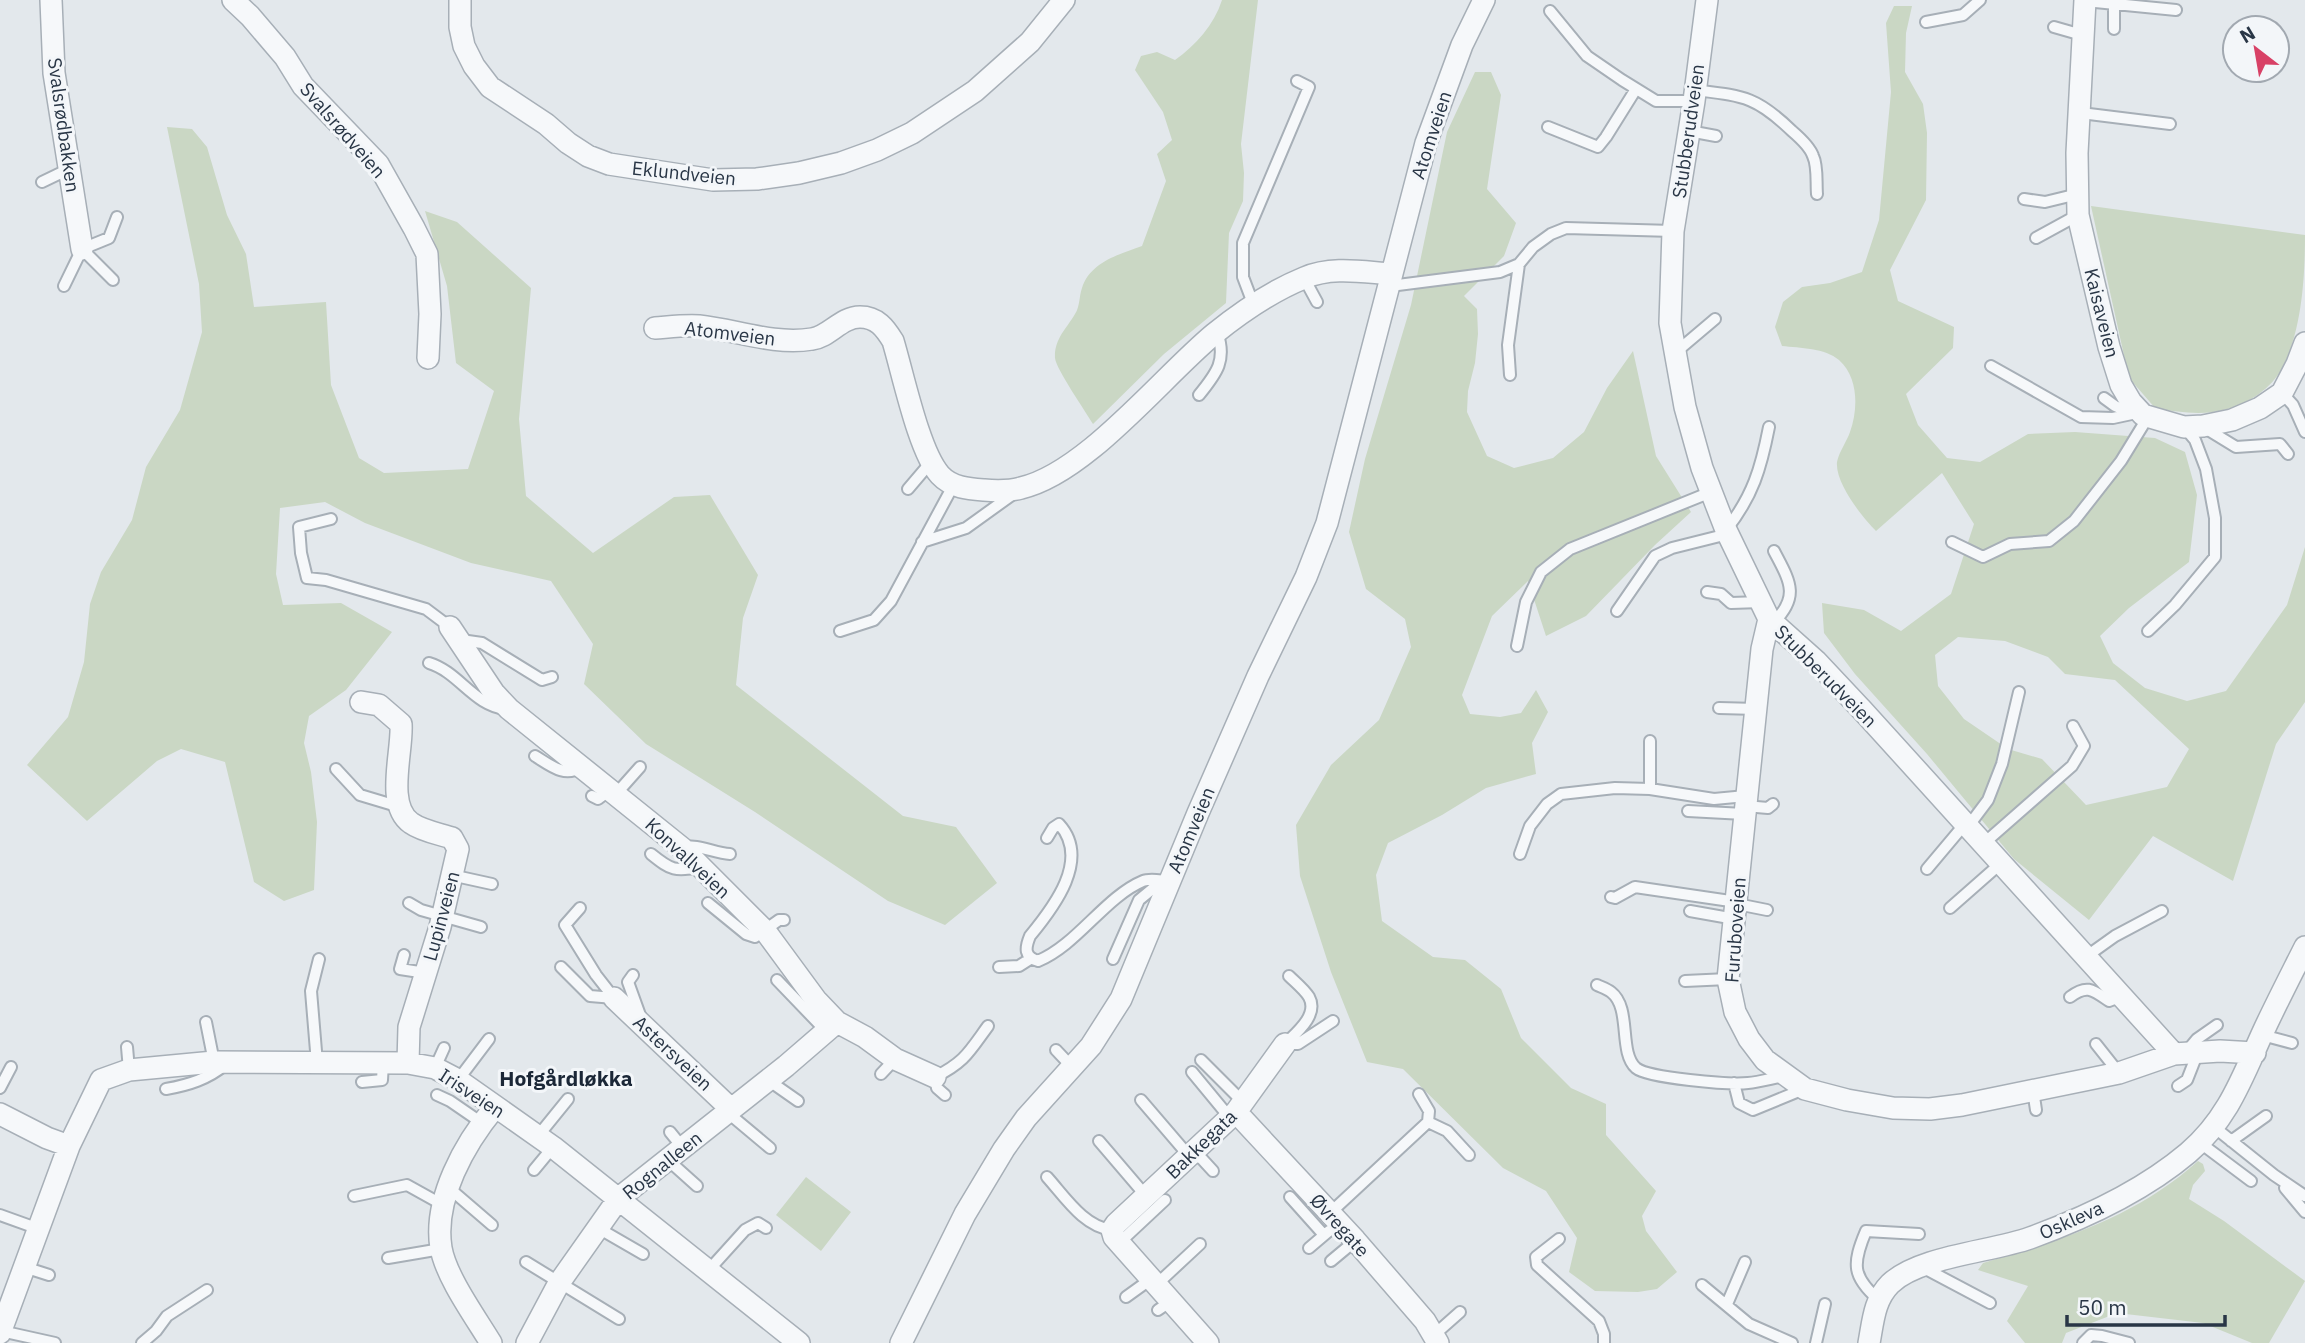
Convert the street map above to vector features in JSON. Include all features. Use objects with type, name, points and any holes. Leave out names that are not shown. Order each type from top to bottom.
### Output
[{"type":"street","name":"Svalsrødbakken","points":[[51,0],[54,73],[82,249]]},
{"type":"street","name":"Svalsrødveien","points":[[233,0],[285,57],[303,86],[378,164],[414,228],[427,254],[430,313],[428,358]]},
{"type":"street","name":"Eklundveien","points":[[460,0],[460,27],[464,46],[490,87],[546,124],[568,143],[588,156],[609,164],[713,180],[757,179],[841,163],[912,133],[975,91],[1030,42],[1065,0]]},
{"type":"street","name":"Atomveien","points":[[901,1343],[965,1214],[1004,1149],[1026,1118],[1073,1068],[1121,999],[1166,881],[1318,546],[1327,523],[1426,143],[1467,34],[1483,0]]},
{"type":"street","name":"Stubberudveien","points":[[1707,0],[1673,231],[1670,323],[1685,407],[1711,492],[1727,532],[1768,615],[1854,701],[2122,996],[2186,1053]]},
{"type":"street","name":"Kaisaveien","points":[[2085,0],[2077,153],[2078,205],[2109,347],[2122,385],[2141,414]]},
{"type":"street","points":[[954,484],[964,489],[1021,488],[1052,476],[1086,453],[1181,362],[1217,332],[1254,306],[1304,278],[1326,271],[1391,280]]},
{"type":"street","name":"Atomveien","points":[[655,328],[696,326],[772,340],[814,339],[847,320],[860,317],[872,319],[885,327],[893,341],[931,462],[942,478],[954,484]]},
{"type":"street","points":[[2141,414],[2193,427],[2232,420],[2260,408],[2282,393],[2305,343]]},
{"type":"street","name":"Furuboveien","points":[[1768,615],[1762,649],[1728,979],[1735,1012],[1749,1039],[1765,1060],[1805,1089],[1893,1108],[1930,1108],[2035,1100],[2186,1053]]},
{"type":"street","name":"Konvallveien","points":[[454,633],[494,693],[509,709],[581,767],[606,793],[682,848],[766,932],[816,1000],[831,1026],[865,1037],[888,1066],[940,1086]]},
{"type":"street","points":[[361,702],[379,705],[401,724],[402,740],[396,778],[400,807]]},
{"type":"street","name":"Lupinveien","points":[[400,807],[410,823],[452,838],[458,849],[442,916],[409,1027],[408,1062]]},
{"type":"street","name":"Oskleva","points":[[1879,1300],[1890,1284],[1908,1271],[2029,1238],[2097,1210],[2160,1174],[2207,1135],[2239,1088],[2305,947]]},
{"type":"street","name":"Astersveien","points":[[614,998],[729,1110]]},
{"type":"street","name":"Rognalleen","points":[[527,1343],[559,1283],[619,1198],[674,1146],[729,1110],[831,1026]]},
{"type":"street","name":"Bakkegata","points":[[1115,1237],[1156,1198],[1190,1155],[1236,1111],[1285,1044]]},
{"type":"street","points":[[2186,1053],[2220,1051],[2258,1044]]},
{"type":"street","name":"Irisveien","points":[[2,1320],[69,1146],[102,1080],[129,1070],[221,1062],[383,1063],[439,1058],[489,1115],[546,1142],[799,1343]]},
{"type":"street","name":"Øvregate","points":[[1236,1111],[1331,1223],[1355,1241],[1425,1321],[1436,1339]]},
{"type":"street","points":[[0,1114],[69,1146]]},
{"type":"street","points":[[489,1115],[465,1152],[446,1197],[441,1250],[465,1301],[491,1343]]},
{"type":"street","points":[[1115,1237],[1154,1282],[1164,1306],[1208,1343]]},
{"type":"street","points":[[1869,1343],[1879,1300]]},
{"type":"lane","points":[[1926,22],[1963,15],[1980,0]]},
{"type":"lane","points":[[2085,0],[2176,10]]},
{"type":"lane","points":[[2114,4],[2114,29]]},
{"type":"lane","points":[[1550,11],[1587,56],[1656,101],[1695,95],[1733,95],[1758,102],[1798,136],[1814,156],[1817,194]]},
{"type":"lane","points":[[2054,27],[2082,35]]},
{"type":"lane","points":[[1254,306],[1243,277],[1243,243],[1309,87],[1297,82]]},
{"type":"lane","points":[[1548,127],[1598,147],[1636,89]]},
{"type":"lane","points":[[2081,113],[2170,124]]},
{"type":"lane","points":[[1689,131],[1716,136]]},
{"type":"lane","points":[[43,182],[69,169]]},
{"type":"lane","points":[[2024,199],[2078,205]]},
{"type":"lane","points":[[2036,238],[2078,205]]},
{"type":"lane","points":[[64,286],[82,249],[109,238],[117,217]]},
{"type":"lane","points":[[1391,280],[1500,272],[1519,264],[1533,247],[1551,234],[1566,228],[1673,231]]},
{"type":"lane","points":[[82,249],[113,280]]},
{"type":"lane","points":[[1510,375],[1508,345],[1519,264]]},
{"type":"lane","points":[[1304,278],[1317,302]]},
{"type":"lane","points":[[1675,352],[1715,319]]},
{"type":"lane","points":[[1199,395],[1217,374],[1223,348],[1217,332]]},
{"type":"lane","points":[[1991,366],[2081,417],[2113,418],[2141,414]]},
{"type":"lane","points":[[2282,393],[2293,405],[2305,432]]},
{"type":"lane","points":[[2104,398],[2115,406],[2141,414]]},
{"type":"lane","points":[[1952,542],[1983,557],[2010,544],[2049,541],[2074,521],[2121,461],[2141,414]]},
{"type":"lane","points":[[1617,611],[1655,556],[1672,548],[1727,532],[1743,508],[1762,465],[1769,426]]},
{"type":"lane","points":[[2193,427],[2236,447],[2280,444],[2288,454]]},
{"type":"lane","points":[[2148,631],[2175,606],[2215,556],[2215,518],[2206,469],[2193,427]]},
{"type":"lane","points":[[908,489],[931,462]]},
{"type":"lane","points":[[840,631],[874,620],[891,601],[954,484]]},
{"type":"lane","points":[[922,542],[966,527],[1021,488]]},
{"type":"lane","points":[[1517,646],[1526,601],[1541,572],[1570,549],[1711,492]]},
{"type":"lane","points":[[331,519],[299,527],[307,578],[326,580],[426,609],[454,633],[482,643],[542,680],[552,677]]},
{"type":"lane","points":[[1707,593],[1721,594],[1731,603],[1768,615],[1782,614],[1791,595],[1789,579],[1774,551]]},
{"type":"lane","points":[[429,663],[446,670],[491,707],[509,709]]},
{"type":"lane","points":[[1927,869],[1988,800],[2002,764],[2020,692]]},
{"type":"lane","points":[[1719,708],[1757,709]]},
{"type":"lane","points":[[1982,845],[2071,766],[2084,746],[2073,726]]},
{"type":"lane","points":[[1650,741],[1650,789]]},
{"type":"lane","points":[[535,756],[562,772],[574,772],[581,767]]},
{"type":"lane","points":[[606,793],[640,767]]},
{"type":"lane","points":[[336,769],[360,795],[400,807]]},
{"type":"lane","points":[[1520,854],[1530,826],[1547,804],[1561,794],[1615,788],[1650,789],[1768,808],[1773,804]]},
{"type":"lane","points":[[1688,811],[1745,805]]},
{"type":"lane","points":[[1047,838],[1059,824],[1072,850],[1070,868],[1064,888],[1026,945],[1026,954],[1030,959],[1038,961],[1058,950],[1124,893],[1145,880],[1166,881]]},
{"type":"lane","points":[[682,848],[692,845],[716,853],[730,854]]},
{"type":"lane","points":[[651,853],[677,871],[701,867]]},
{"type":"lane","points":[[1950,908],[2000,864]]},
{"type":"lane","points":[[451,875],[492,884]]},
{"type":"lane","points":[[1113,959],[1139,900],[1166,881]]},
{"type":"lane","points":[[1611,897],[1615,898],[1635,887],[1736,908]]},
{"type":"lane","points":[[409,903],[481,927]]},
{"type":"lane","points":[[708,903],[746,934],[755,937],[766,932],[779,920],[784,920]]},
{"type":"lane","points":[[580,908],[565,925],[596,975],[614,998]]},
{"type":"lane","points":[[1690,911],[1736,908],[1766,910]]},
{"type":"lane","points":[[2087,956],[2115,936],[2162,911]]},
{"type":"lane","points":[[404,955],[400,969],[426,972]]},
{"type":"lane","points":[[317,1063],[320,1039],[312,991],[319,959]]},
{"type":"lane","points":[[999,967],[1020,966],[1030,959]]},
{"type":"lane","points":[[561,967],[590,996],[614,998]]},
{"type":"lane","points":[[633,975],[628,982],[645,1027]]},
{"type":"lane","points":[[1285,1044],[1303,1026],[1311,1013],[1310,998],[1289,976]]},
{"type":"lane","points":[[1685,981],[1728,979]]},
{"type":"lane","points":[[777,980],[831,1026]]},
{"type":"lane","points":[[1597,985],[1613,993],[1620,1007],[1628,1055],[1636,1068],[1651,1074],[1747,1084],[1785,1076]]},
{"type":"lane","points":[[2070,997],[2079,990],[2092,990],[2109,1001],[2122,996]]},
{"type":"lane","points":[[1285,1044],[1298,1044],[1333,1021]]},
{"type":"lane","points":[[166,1089],[197,1082],[213,1075],[221,1062],[206,1022]]},
{"type":"lane","points":[[2178,1086],[2187,1080],[2186,1053],[2197,1039],[2217,1025]]},
{"type":"lane","points":[[940,1086],[953,1068],[970,1053],[988,1026]]},
{"type":"lane","points":[[458,1080],[489,1039]]},
{"type":"lane","points":[[2258,1044],[2292,1043]]},
{"type":"lane","points":[[2096,1044],[2119,1073]]},
{"type":"lane","points":[[127,1048],[129,1070]]},
{"type":"lane","points":[[1056,1049],[1073,1068]]},
{"type":"lane","points":[[1201,1060],[1236,1111]]},
{"type":"lane","points":[[362,1082],[382,1080],[383,1063]]},
{"type":"lane","points":[[0,1088],[11,1067]]},
{"type":"lane","points":[[1192,1072],[1236,1111]]},
{"type":"lane","points":[[768,1080],[798,1101]]},
{"type":"lane","points":[[1734,1083],[1739,1103],[1753,1110],[1805,1089]]},
{"type":"lane","points":[[1309,1248],[1428,1122],[1429,1111],[1419,1094]]},
{"type":"lane","points":[[437,1095],[489,1115]]},
{"type":"lane","points":[[534,1170],[568,1099]]},
{"type":"lane","points":[[1141,1100],[1190,1155],[1202,1160],[1213,1171]]},
{"type":"lane","points":[[729,1110],[770,1148]]},
{"type":"lane","points":[[2231,1141],[2266,1116]]},
{"type":"lane","points":[[1428,1122],[1447,1131],[1469,1155]]},
{"type":"lane","points":[[2207,1135],[2231,1141],[2305,1196]]},
{"type":"lane","points":[[2207,1135],[2251,1181]]},
{"type":"lane","points":[[1099,1141],[1156,1198]]},
{"type":"lane","points":[[674,1146],[697,1186]]},
{"type":"lane","points":[[2274,1175],[2305,1212]]},
{"type":"lane","points":[[1047,1177],[1084,1217],[1115,1237]]},
{"type":"lane","points":[[354,1196],[407,1185],[446,1197],[492,1225]]},
{"type":"lane","points":[[1290,1198],[1331,1223]]},
{"type":"lane","points":[[0,1215],[39,1228]]},
{"type":"lane","points":[[707,1272],[745,1230],[758,1223],[766,1228]]},
{"type":"lane","points":[[598,1228],[643,1254]]},
{"type":"lane","points":[[1879,1300],[1863,1286],[1857,1272],[1860,1246],[1866,1231],[1919,1234]]},
{"type":"lane","points":[[1559,1239],[1536,1257],[1537,1265],[1599,1321],[1604,1343]]},
{"type":"lane","points":[[1331,1261],[1355,1241]]},
{"type":"lane","points":[[1126,1297],[1154,1282],[1200,1244]]},
{"type":"lane","points":[[388,1258],[441,1250]]},
{"type":"lane","points":[[526,1262],[619,1319]]},
{"type":"lane","points":[[1727,1304],[1745,1262]]},
{"type":"lane","points":[[1921,1266],[1990,1303]]},
{"type":"lane","points":[[24,1267],[49,1275]]},
{"type":"lane","points":[[1702,1285],[1749,1324],[1792,1343]]},
{"type":"lane","points":[[142,1343],[156,1331],[167,1316],[207,1290]]},
{"type":"lane","points":[[1816,1343],[1825,1304]]},
{"type":"lane","points":[[1436,1339],[1460,1312]]},
{"type":"lane","points":[[2,1320],[55,1343]]},
{"type":"lane","points":[[2083,1343],[2091,1335],[2102,1335],[2129,1343]]},
{"type":"green space","points":[[1222,0],[1258,0],[1241,144],[1243,201],[1229,233],[1226,303],[1164,354],[1093,424],[1060,371],[1055,351],[1059,339],[1077,311],[1086,279],[1107,260],[1142,246],[1166,181],[1157,154],[1172,140],[1163,112],[1135,70],[1141,56],[1157,52],[1175,60],[1183,54],[1209,26]]},
{"type":"green space","points":[[1894,6],[1912,6],[1906,33],[1905,72],[1923,104],[1927,133],[1926,200],[1890,270],[1898,301],[1954,327],[1953,348],[1906,394],[1918,425],[1947,458],[1980,462],[2028,434],[2075,432],[2155,438],[2185,452],[2197,495],[2189,562],[2129,608],[2100,636],[2113,663],[2145,688],[2187,701],[2226,691],[2287,605],[2305,547],[2305,702],[2276,744],[2233,881],[2153,836],[2089,920],[2014,859],[1927,754],[1855,674],[1824,633],[1822,603],[1864,610],[1901,631],[1951,594],[1974,524],[1942,473],[1876,531],[1851,499],[1840,480],[1838,470],[1838,458],[1850,432],[1855,404],[1853,385],[1846,367],[1827,353],[1782,346],[1775,327],[1783,302],[1802,287],[1830,283],[1862,272],[1879,220],[1891,92],[1886,23]],"holes":[[[1958,637],[2005,641],[2048,657],[2065,674],[2115,680],[2189,749],[2167,787],[2086,805],[2042,759],[2008,749],[1964,719],[1938,686],[1935,655]]]},
{"type":"green space","points":[[1475,72],[1491,72],[1501,95],[1487,189],[1516,223],[1504,256],[1464,296],[1477,309],[1478,334],[1467,412],[1487,456],[1514,468],[1553,458],[1584,432],[1607,388],[1633,351],[1656,456],[1691,512],[1586,616],[1546,636],[1528,581],[1492,616],[1462,695],[1470,714],[1500,717],[1521,713],[1536,690],[1548,712],[1532,743],[1536,774],[1486,788],[1388,843],[1376,875],[1382,921],[1433,957],[1465,960],[1501,989],[1521,1038],[1571,1088],[1606,1104],[1606,1135],[1656,1191],[1642,1216],[1646,1231],[1677,1272],[1657,1289],[1638,1292],[1595,1291],[1569,1272],[1577,1238],[1546,1191],[1503,1168],[1403,1069],[1367,1062],[1331,972],[1300,876],[1296,825],[1331,765],[1379,720],[1411,647],[1405,619],[1366,589],[1349,532],[1365,459],[1411,305],[1447,132]]},
{"type":"green space","points":[[167,127],[192,129],[207,147],[227,215],[246,254],[254,307],[326,302],[331,385],[359,458],[384,473],[468,469],[494,391],[456,363],[447,286],[425,211],[457,222],[531,288],[519,419],[526,496],[593,553],[674,497],[710,495],[758,575],[743,618],[736,685],[903,816],[956,827],[997,883],[945,925],[888,901],[755,812],[646,744],[584,684],[593,644],[551,581],[471,563],[365,523],[325,502],[280,508],[276,574],[283,605],[341,603],[392,632],[346,690],[309,716],[304,743],[311,772],[317,822],[314,890],[284,901],[254,882],[225,762],[181,749],[157,761],[87,821],[27,765],[68,717],[84,662],[90,604],[101,572],[132,520],[146,467],[180,410],[202,332],[199,284]]},
{"type":"green space","points":[[2091,206],[2305,235],[2303,285],[2294,337],[2282,368],[2266,388],[2235,407],[2218,411],[2192,413],[2156,409],[2129,378]]},
{"type":"green space","points":[[2198,1161],[2203,1164],[2205,1171],[2193,1185],[2189,1199],[2224,1221],[2305,1281],[2269,1343],[2252,1343],[2203,1323],[2117,1313],[2066,1333],[2062,1343],[2025,1343],[2007,1321],[2028,1286],[1978,1270],[1983,1263],[2069,1235],[2124,1212],[2174,1181]]},
{"type":"green space","points":[[806,1177],[851,1212],[821,1251],[776,1215]]},
{"type":"district","name":"Hofgårdløkka","points":[[566,1078]]}]
